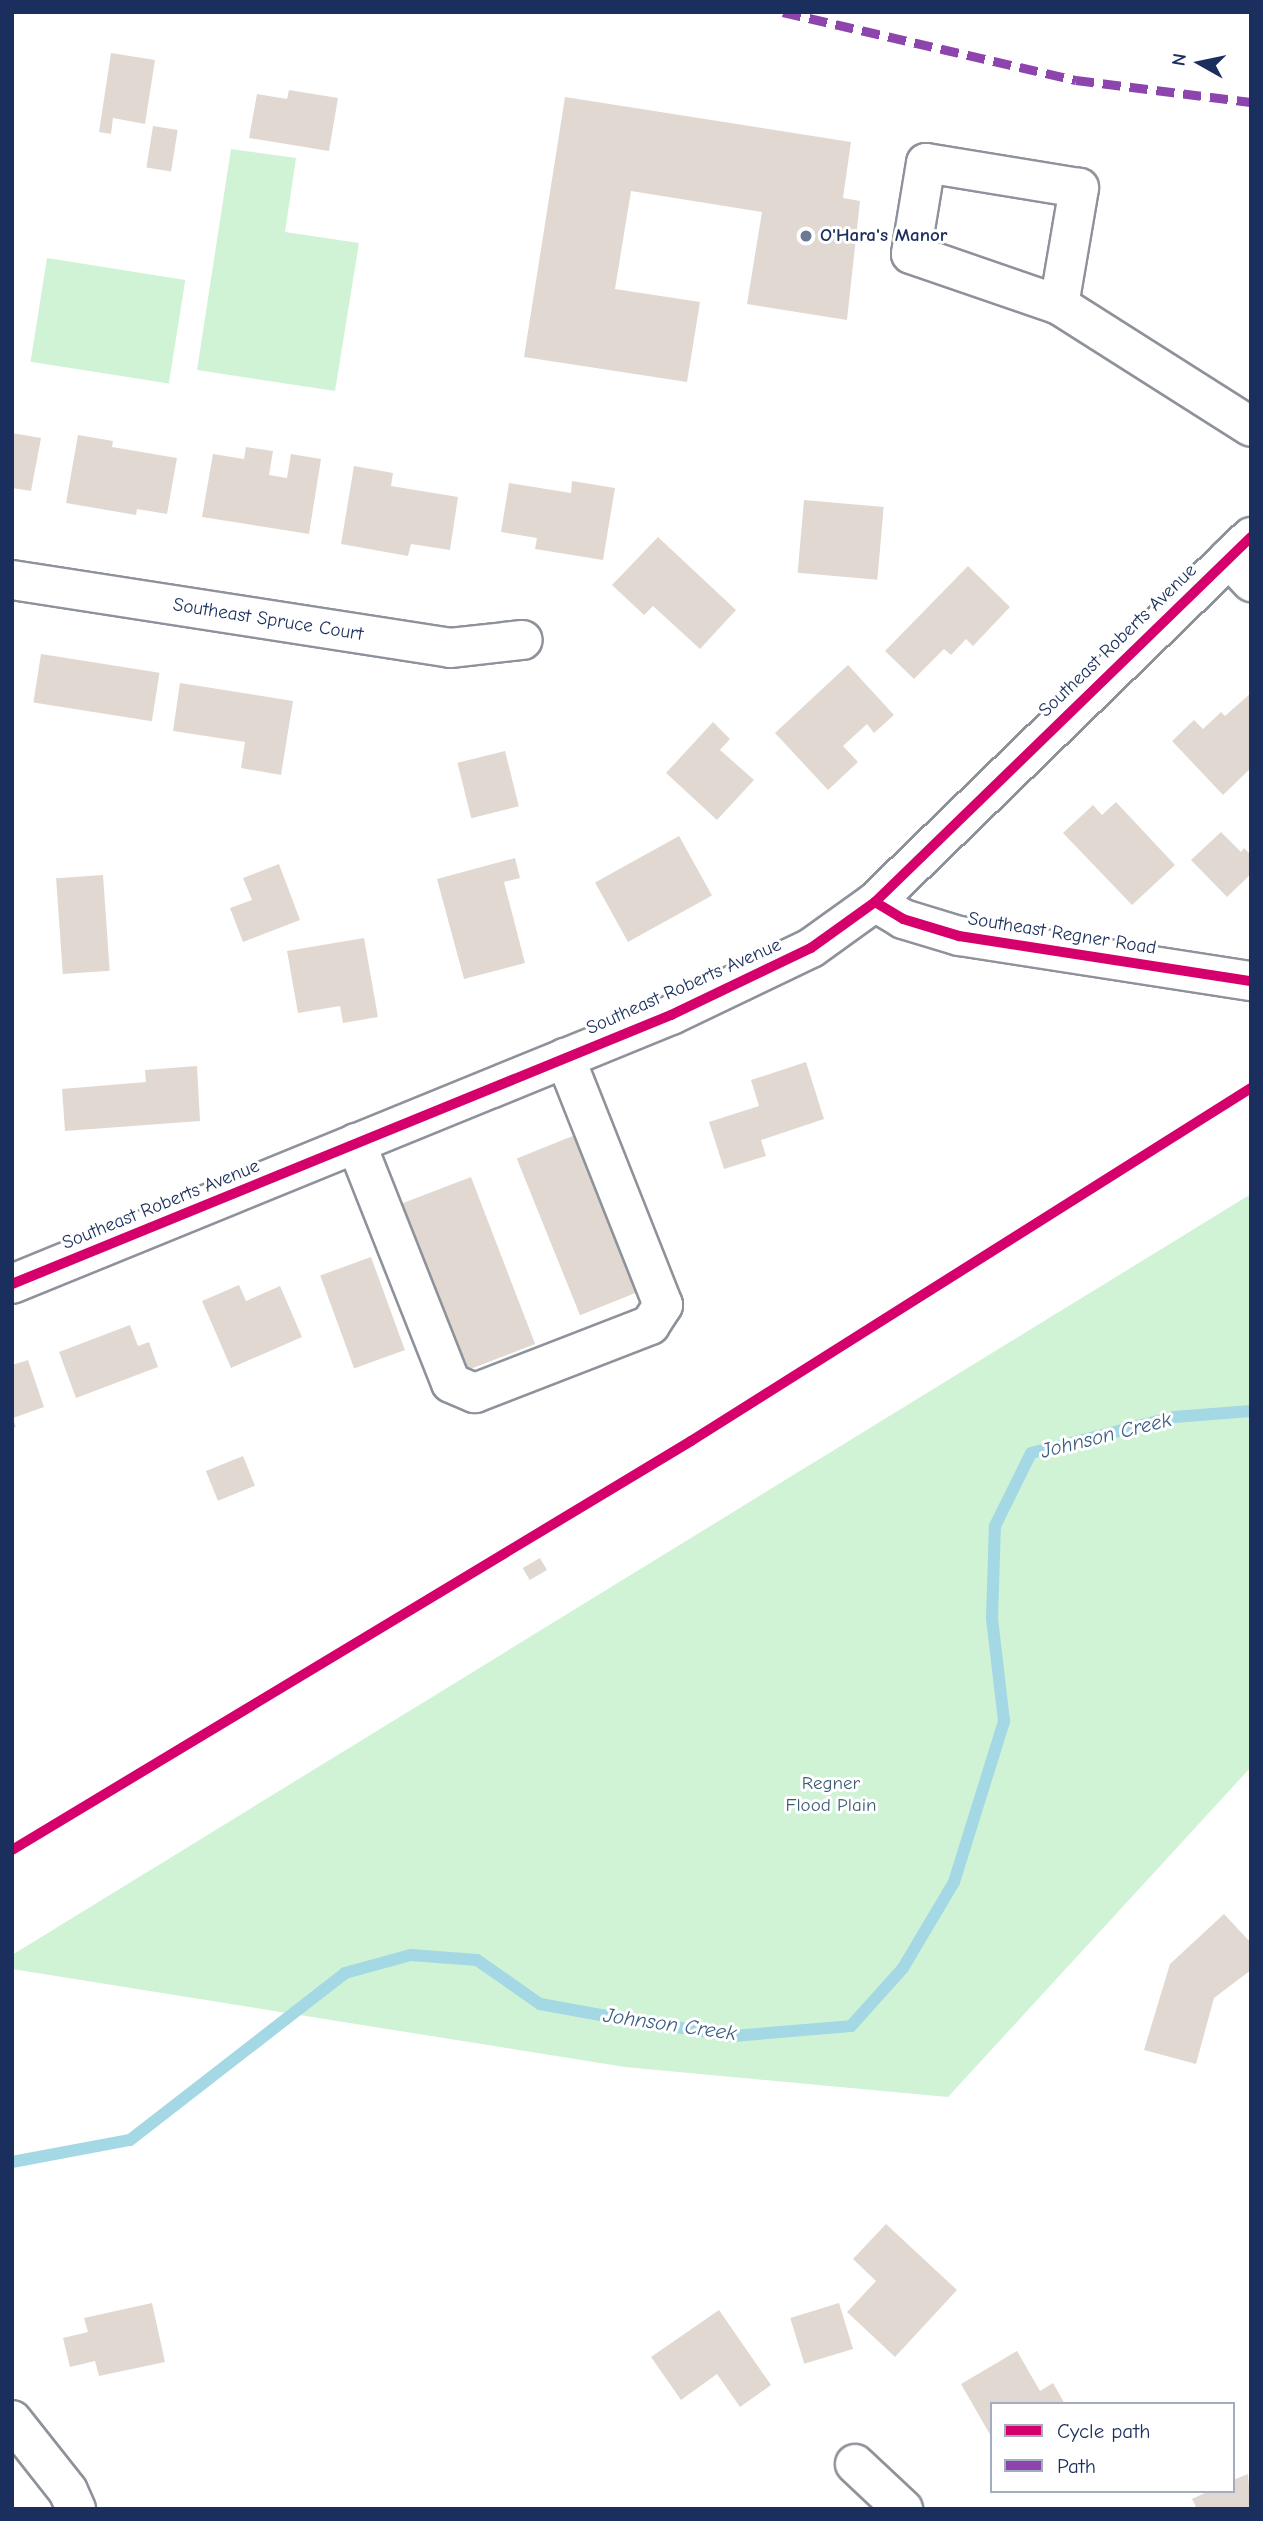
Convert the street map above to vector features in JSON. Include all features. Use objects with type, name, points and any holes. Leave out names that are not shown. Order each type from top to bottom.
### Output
[{"type":"street","points":[[1059,305],[1079,188],[926,163],[911,254],[1059,305],[1251,427]]},
{"type":"street","name":"Southeast Roberts Avenue","points":[[12,1284],[565,1058],[780,964],[875,902],[1243,559]]},
{"type":"street","name":"Southeast Spruce Court","points":[[12,580],[450,648],[523,640]]},
{"type":"street","name":"Southeast Regner Road","points":[[875,902],[902,919],[960,936],[1251,981]]},
{"type":"street","points":[[356,1143],[451,1384],[475,1393],[650,1325],[663,1305],[565,1058]]},
{"type":"street","points":[[12,2420],[72,2500]]},
{"type":"street","points":[[855,2464],[903,2509]]},
{"type":"green space","points":[[231,149],[296,158],[285,232],[359,243],[335,391],[197,370]]},
{"type":"green space","points":[[47,258],[185,280],[169,384],[31,362]]},
{"type":"green space","name":"Regner Flood Plain","points":[[1251,1194],[1251,1767],[948,2097],[625,2067],[12,1969],[12,1955]]},
{"type":"building","points":[[111,53],[155,60],[145,124],[113,118],[111,134],[99,132]]},
{"type":"building","points":[[289,90],[338,98],[329,151],[249,138],[257,94],[287,99]]},
{"type":"building","name":"O'Hara's Manor","points":[[565,97],[851,142],[843,198],[860,201],[847,320],[747,304],[762,212],[631,191],[615,289],[700,302],[687,382],[524,357]]},
{"type":"building","points":[[153,126],[178,130],[171,171],[146,167]]},
{"type":"building","points":[[12,433],[41,438],[31,491],[12,488]]},
{"type":"building","points":[[78,435],[113,441],[112,447],[177,458],[167,514],[137,509],[136,515],[66,503]]},
{"type":"building","points":[[246,447],[273,451],[269,475],[287,478],[291,454],[321,459],[309,534],[202,517],[213,454],[244,459]]},
{"type":"building","points":[[354,466],[393,473],[391,486],[458,497],[450,550],[411,544],[408,556],[341,544]]},
{"type":"building","points":[[572,481],[615,488],[603,560],[535,549],[537,538],[501,532],[509,483],[571,493]]},
{"type":"building","points":[[804,500],[884,507],[877,580],[798,573]]},
{"type":"building","points":[[658,537],[736,610],[700,649],[653,606],[644,615],[612,585]]},
{"type":"building","points":[[968,566],[1010,607],[973,646],[966,639],[951,655],[944,649],[914,679],[885,651]]},
{"type":"building","points":[[41,654],[160,673],[152,721],[33,702]]},
{"type":"building","points":[[848,665],[894,715],[874,733],[867,724],[843,746],[858,762],[828,790],[775,733]]},
{"type":"building","points":[[180,683],[293,701],[281,775],[241,768],[245,742],[173,731]]},
{"type":"building","points":[[1251,693],[1251,768],[1223,795],[1172,741],[1194,720],[1203,729],[1221,712],[1225,716]]},
{"type":"building","points":[[713,722],[730,739],[720,750],[754,780],[717,820],[666,773]]},
{"type":"building","points":[[505,751],[519,806],[471,818],[457,763]]},
{"type":"building","points":[[1116,802],[1175,865],[1132,905],[1063,833],[1093,805],[1102,815]]},
{"type":"building","points":[[1221,832],[1241,852],[1244,848],[1251,855],[1251,874],[1227,897],[1191,860]]},
{"type":"building","points":[[679,836],[712,895],[628,942],[595,883]]},
{"type":"building","points":[[515,858],[520,878],[504,882],[525,963],[464,979],[437,879]]},
{"type":"building","points":[[279,864],[300,920],[243,942],[230,908],[252,900],[243,878]]},
{"type":"building","points":[[103,875],[110,971],[63,974],[56,878]]},
{"type":"building","points":[[364,938],[378,1017],[343,1023],[340,1006],[298,1013],[287,951]]},
{"type":"building","points":[[806,1062],[824,1119],[761,1140],[766,1156],[724,1169],[709,1122],[759,1106],[751,1080]]},
{"type":"building","points":[[197,1066],[200,1121],[65,1131],[62,1089],[146,1082],[145,1070]]},
{"type":"building","points":[[590,1129],[653,1286],[580,1315],[517,1159]]},
{"type":"building","points":[[471,1177],[535,1344],[457,1374],[393,1207]]},
{"type":"building","points":[[371,1257],[405,1350],[354,1368],[320,1275]]},
{"type":"building","points":[[239,1285],[246,1301],[280,1286],[302,1337],[231,1368],[202,1301]]},
{"type":"building","points":[[130,1325],[138,1346],[149,1342],[158,1367],[76,1398],[59,1352]]},
{"type":"building","points":[[28,1360],[44,1407],[13,1418],[16,1427],[12,1428],[12,1365]]},
{"type":"building","points":[[243,1456],[255,1486],[218,1501],[206,1471]]},
{"type":"building","points":[[540,1558],[547,1570],[530,1580],[523,1568]]},
{"type":"building","points":[[1224,1914],[1251,1943],[1251,1970],[1214,1998],[1196,2064],[1144,2050],[1170,1964]]},
{"type":"building","points":[[886,2224],[957,2290],[895,2357],[847,2312],[876,2281],[853,2259]]},
{"type":"building","points":[[152,2303],[165,2362],[99,2376],[95,2361],[70,2367],[63,2338],[88,2332],[84,2318]]},
{"type":"building","points":[[839,2303],[853,2349],[804,2364],[790,2318]]},
{"type":"building","points":[[719,2310],[771,2385],[740,2407],[717,2374],[681,2400],[651,2357]]},
{"type":"building","points":[[1017,2351],[1040,2391],[1053,2383],[1064,2402],[990,2402],[990,2435],[961,2384]]},
{"type":"building","points":[[1248,2474],[1251,2509],[1197,2509],[1192,2499],[1205,2493],[1235,2493],[1235,2479]]},
{"type":"waterway","name":"Johnson Creek","points":[[12,2162],[130,2140],[345,1973],[411,1955],[477,1960],[540,2004],[595,2014],[733,2036],[851,2026],[903,1968],[954,1882],[1004,1721],[992,1619],[995,1526],[1031,1453],[1174,1417],[1251,1411]]},
{"type":"marked path","points":[[783,12],[1076,80],[1251,102]]},
{"type":"cycle path","points":[[12,1284],[671,1015],[811,948],[875,902],[1251,537]]},
{"type":"cycle path","points":[[875,902],[903,919],[959,936],[1251,981]]},
{"type":"cycle path","points":[[12,1850],[691,1441],[1251,1088]]},
{"type":"place","name":"O'Hara's Manor","points":[[806,236]]}]
